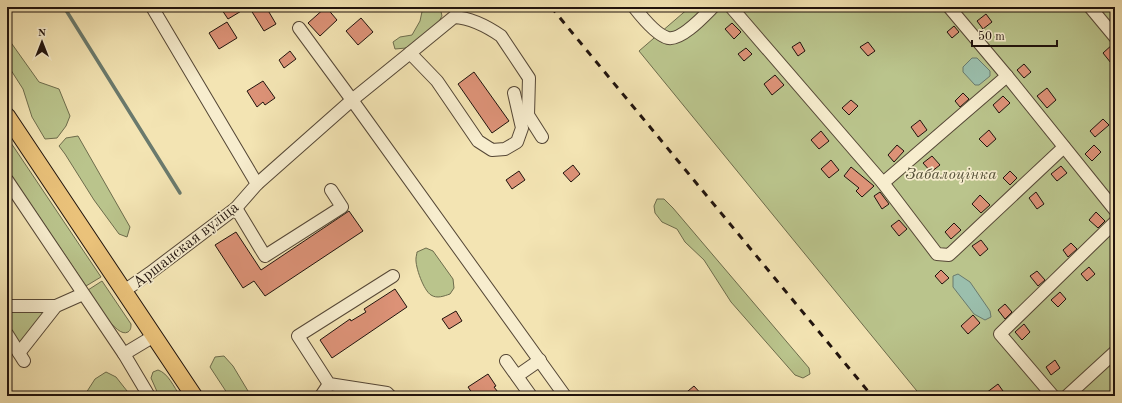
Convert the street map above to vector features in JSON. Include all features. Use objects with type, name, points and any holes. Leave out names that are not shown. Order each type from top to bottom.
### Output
[{"type":"main road","points":[[7,116],[124,291]]},
{"type":"main road","name":"Аршанская вуліца","points":[[124,291],[194,396]]},
{"type":"street","points":[[152,7],[257,184]]},
{"type":"street","points":[[634,7],[652,28],[668,38],[677,37],[690,28],[713,7]]},
{"type":"street","points":[[731,7],[883,183],[937,254],[949,255],[1064,147]]},
{"type":"street","points":[[949,7],[1007,76],[1115,210]]},
{"type":"street","points":[[1090,7],[1115,37]]},
{"type":"street","name":"Аршанская вуліца","points":[[124,291],[236,208],[257,184],[352,100],[454,17],[466,18],[501,36],[529,78],[528,115],[542,138]]},
{"type":"street","points":[[299,28],[565,396]]},
{"type":"street","points":[[410,53],[437,81],[478,141],[492,150],[505,149],[517,142],[522,128],[514,93]]},
{"type":"street","points":[[883,183],[1007,76]]},
{"type":"street","points":[[7,180],[124,354],[149,396]]},
{"type":"street","points":[[236,208],[265,256],[342,207],[331,190]]},
{"type":"street","points":[[1052,396],[1000,334],[1115,222]]},
{"type":"street","points":[[390,396],[387,393],[350,391],[330,384],[298,336],[393,276]]},
{"type":"street","points":[[7,306],[56,306],[83,294]]},
{"type":"street","points":[[7,334],[21,357],[56,306]]},
{"type":"street","points":[[124,354],[154,336]]},
{"type":"street","points":[[1067,396],[1115,352]]},
{"type":"street","points":[[517,376],[540,360]]},
{"type":"street","points":[[506,361],[531,396]]},
{"type":"street","points":[[321,396],[330,384]]},
{"type":"green space","points":[[423,7],[440,7],[442,16],[438,23],[406,48],[395,49],[393,42],[400,37],[412,35],[420,21]]},
{"type":"green space","name":"Забалоцінка","points":[[690,7],[1115,7],[1115,396],[921,396],[639,51]]},
{"type":"green space","points":[[7,37],[39,82],[59,89],[70,116],[66,126],[57,138],[45,139],[32,117],[23,89],[7,64]]},
{"type":"green space","points":[[78,136],[130,227],[127,237],[119,234],[94,200],[59,146],[66,138]]},
{"type":"green space","points":[[7,137],[101,277],[86,286],[7,169]]},
{"type":"green space","points":[[657,199],[664,199],[673,208],[809,368],[810,374],[803,378],[795,375],[731,302],[704,260],[685,242],[677,229],[662,222],[655,213],[654,206]]},
{"type":"green space","points":[[426,248],[433,251],[453,279],[454,288],[450,294],[440,297],[433,296],[428,293],[423,284],[417,267],[416,257],[417,252]]},
{"type":"green space","points":[[102,281],[131,324],[128,332],[123,333],[112,324],[88,290]]},
{"type":"green space","points":[[7,310],[48,311],[23,342],[15,341],[7,328]]},
{"type":"green space","points":[[224,356],[233,366],[251,396],[229,396],[210,367],[215,357]]},
{"type":"green space","points":[[158,370],[168,377],[180,396],[159,396],[151,378],[153,372]]},
{"type":"green space","points":[[106,372],[116,377],[131,396],[87,396],[86,393],[95,379]]},
{"type":"shaded area","points":[[972,58],[977,58],[990,71],[990,76],[979,85],[975,85],[963,72],[963,67]]},
{"type":"shaded area","points":[[958,274],[970,282],[990,311],[991,317],[985,320],[974,314],[953,287],[953,276]]},
{"type":"building","points":[[220,7],[248,7],[228,19]]},
{"type":"building","points":[[249,7],[266,7],[276,24],[264,31]]},
{"type":"building","points":[[326,7],[337,20],[320,36],[308,23]]},
{"type":"building","points":[[986,14],[992,22],[983,29],[977,21]]},
{"type":"building","points":[[361,18],[373,32],[358,45],[346,31]]},
{"type":"building","points":[[227,22],[237,38],[219,49],[209,33]]},
{"type":"building","points":[[732,23],[741,32],[734,39],[725,29]]},
{"type":"building","points":[[954,26],[959,32],[952,38],[947,32]]},
{"type":"building","points":[[800,42],[805,51],[798,56],[792,47]]},
{"type":"building","points":[[868,42],[875,51],[868,56],[860,47]]},
{"type":"building","points":[[1115,44],[1115,68],[1103,53]]},
{"type":"building","points":[[746,48],[752,54],[744,61],[738,54]]},
{"type":"building","points":[[290,51],[296,59],[284,68],[279,60]]},
{"type":"building","points":[[1024,64],[1031,72],[1024,78],[1017,70]]},
{"type":"building","points":[[474,72],[509,121],[492,133],[458,84]]},
{"type":"building","points":[[775,75],[784,85],[772,95],[764,84]]},
{"type":"building","points":[[263,81],[275,98],[265,105],[263,102],[257,107],[247,91]]},
{"type":"building","points":[[1047,88],[1056,100],[1047,108],[1037,96]]},
{"type":"building","points":[[963,93],[969,99],[960,107],[955,101]]},
{"type":"building","points":[[1003,96],[1010,103],[999,113],[993,105]]},
{"type":"building","points":[[851,100],[858,106],[849,115],[842,108]]},
{"type":"building","points":[[1103,119],[1109,125],[1095,137],[1090,131]]},
{"type":"building","points":[[920,120],[927,130],[918,137],[911,127]]},
{"type":"building","points":[[989,130],[996,139],[987,147],[979,139]]},
{"type":"building","points":[[821,131],[829,141],[819,149],[811,140]]},
{"type":"building","points":[[897,145],[904,151],[894,162],[888,155]]},
{"type":"building","points":[[1094,145],[1101,152],[1092,161],[1085,154]]},
{"type":"building","points":[[932,156],[940,165],[931,172],[923,163]]},
{"type":"building","points":[[831,160],[839,170],[829,178],[821,169]]},
{"type":"building","points":[[573,165],[580,174],[571,182],[563,173]]},
{"type":"building","points":[[1061,166],[1067,173],[1057,181],[1051,174]]},
{"type":"building","points":[[851,167],[874,186],[862,197],[856,191],[859,188],[844,176]]},
{"type":"building","points":[[519,171],[525,180],[512,189],[506,180]]},
{"type":"building","points":[[1010,171],[1017,178],[1010,185],[1003,178]]},
{"type":"building","points":[[880,192],[889,204],[882,209],[874,196]]},
{"type":"building","points":[[1036,192],[1044,204],[1037,209],[1029,198]]},
{"type":"building","points":[[980,195],[990,205],[981,213],[972,204]]},
{"type":"building","points":[[349,211],[363,231],[265,296],[254,281],[243,288],[215,245],[236,232],[261,270]]},
{"type":"building","points":[[1096,212],[1105,221],[1098,228],[1089,220]]},
{"type":"building","points":[[899,220],[907,229],[899,236],[891,226]]},
{"type":"building","points":[[954,223],[961,230],[951,239],[945,232]]},
{"type":"building","points":[[981,240],[988,249],[980,256],[972,246]]},
{"type":"building","points":[[1071,243],[1077,249],[1068,257],[1063,250]]},
{"type":"building","points":[[1089,267],[1095,274],[1087,281],[1081,274]]},
{"type":"building","points":[[941,270],[949,278],[942,284],[935,276]]},
{"type":"building","points":[[1037,271],[1045,280],[1038,286],[1030,276]]},
{"type":"building","points":[[395,289],[407,307],[332,358],[320,340],[350,319],[351,321],[366,312],[364,309]]},
{"type":"building","points":[[1060,292],[1066,299],[1058,307],[1051,300]]},
{"type":"building","points":[[1005,304],[1012,312],[1005,319],[998,310]]},
{"type":"building","points":[[456,311],[462,321],[449,329],[442,319]]},
{"type":"building","points":[[973,315],[980,323],[968,334],[961,326]]},
{"type":"building","points":[[1024,324],[1030,332],[1022,340],[1015,332]]},
{"type":"building","points":[[1055,360],[1060,368],[1051,375],[1046,367]]},
{"type":"building","points":[[488,374],[496,386],[494,387],[501,396],[474,396],[468,387]]},
{"type":"building","points":[[998,384],[1003,391],[996,396],[982,396]]},
{"type":"building","points":[[694,386],[703,396],[682,396]]},
{"type":"waterway","points":[[64,7],[180,193]]},
{"type":"railway","points":[[551,7],[872,396]]}]
